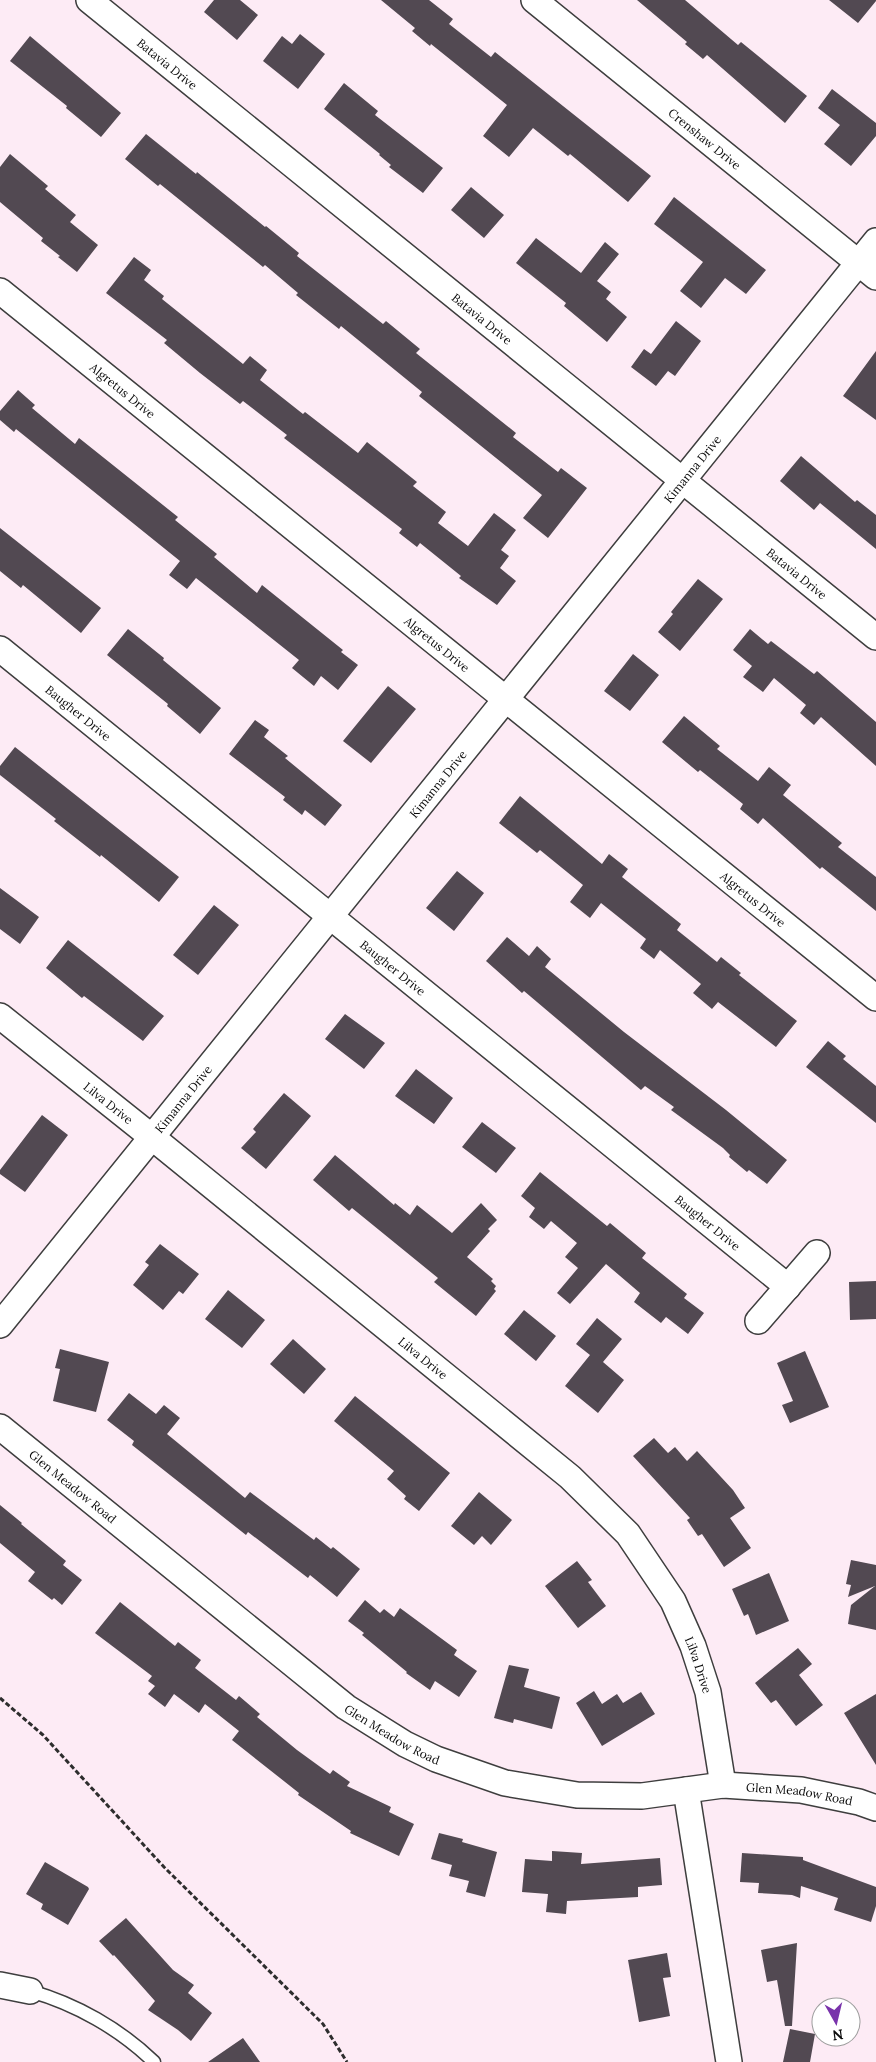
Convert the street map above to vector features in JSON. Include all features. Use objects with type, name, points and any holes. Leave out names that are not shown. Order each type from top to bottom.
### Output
[{"type":"street","name":"Batavia Drive","points":[[89,0],[876,636]]},
{"type":"street","name":"Crenshaw Drive","points":[[534,0],[867,270]]},
{"type":"street","name":"Kimanna Drive","points":[[0,1325],[683,481],[867,270],[876,241]]},
{"type":"street","name":"Algretus Drive","points":[[0,291],[876,998]]},
{"type":"street","name":"Baugher Drive","points":[[0,649],[788,1287]]},
{"type":"street","name":"Lilva Drive","points":[[0,1016],[570,1477],[628,1534],[673,1601],[693,1646],[708,1692],[723,1785]]},
{"type":"street","points":[[758,1321],[817,1252]]},
{"type":"street","name":"Glen Meadow Road","points":[[0,1427],[346,1707],[405,1744],[436,1759],[505,1783],[577,1795],[642,1796],[723,1785],[802,1790],[860,1802],[876,1808]]},
{"type":"street","points":[[686,1790],[729,2062]]},
{"type":"street","points":[[0,1985],[30,1991]]},
{"type":"lane","points":[[30,1991],[55,1998],[92,2017],[140,2049],[154,2062]]},
{"type":"path","points":[[0,1698],[42,1735],[164,1867],[323,2024],[347,2062]]},
{"type":"building","points":[[214,0],[240,0],[258,15],[237,40],[204,12]]},
{"type":"building","points":[[381,0],[429,0],[453,19],[449,24],[491,57],[495,52],[651,176],[628,202],[570,154],[568,156],[533,128],[509,157],[483,136],[507,105],[412,31],[415,28]]},
{"type":"building","points":[[637,0],[685,0],[738,45],[741,42],[807,96],[785,123],[707,55],[703,59],[685,44],[687,42]]},
{"type":"building","points":[[829,0],[876,0],[876,1],[858,23]]},
{"type":"building","points":[[300,34],[325,54],[298,89],[263,61],[282,36],[292,44]]},
{"type":"building","points":[[30,36],[121,113],[101,137],[66,108],[67,106],[10,61]]},
{"type":"building","points":[[344,83],[378,111],[375,115],[443,168],[423,193],[389,167],[391,165],[380,154],[324,109]]},
{"type":"building","points":[[832,89],[876,123],[876,136],[851,166],[824,144],[840,125],[818,108]]},
{"type":"building","points":[[146,134],[266,226],[299,253],[297,256],[383,324],[386,321],[420,349],[416,353],[516,433],[513,437],[558,472],[561,468],[587,488],[548,538],[523,518],[542,495],[419,396],[422,392],[341,326],[339,329],[296,295],[298,293],[265,265],[263,267],[160,184],[158,186],[125,159]]},
{"type":"building","points":[[10,154],[48,186],[45,189],[76,215],[70,222],[98,245],[77,272],[41,241],[43,238],[0,202],[0,167]]},
{"type":"building","points":[[471,187],[504,215],[484,238],[451,210]]},
{"type":"building","points":[[674,197],[766,270],[746,294],[725,278],[701,308],[680,291],[703,262],[654,224]]},
{"type":"building","points":[[536,238],[581,273],[605,242],[619,254],[597,281],[611,292],[606,299],[627,317],[607,342],[564,306],[566,303],[516,263]]},
{"type":"building","points":[[134,257],[151,270],[144,280],[164,296],[162,299],[243,364],[250,356],[267,370],[260,380],[303,414],[305,412],[358,453],[367,442],[417,482],[413,486],[446,512],[438,523],[468,546],[494,513],[516,530],[501,550],[509,556],[500,568],[516,581],[497,605],[459,578],[461,576],[420,543],[417,547],[399,533],[402,529],[284,438],[287,435],[243,401],[240,404],[200,373],[164,343],[167,340],[106,293]]},
{"type":"building","points":[[676,321],[701,341],[675,376],[668,371],[656,386],[631,367],[644,349],[651,354]]},
{"type":"building","points":[[876,351],[876,420],[843,396]]},
{"type":"building","points":[[18,390],[35,405],[32,408],[75,444],[79,438],[178,517],[175,520],[217,554],[214,557],[257,593],[262,585],[343,650],[341,652],[358,665],[338,690],[321,676],[314,686],[292,668],[299,660],[196,578],[187,589],[169,575],[180,561],[16,429],[14,432],[0,420],[0,411]]},
{"type":"building","points":[[801,456],[855,502],[857,500],[876,515],[876,549],[820,503],[814,510],[780,481]]},
{"type":"building","points":[[0,528],[101,608],[81,633],[23,585],[21,588],[0,571]]},
{"type":"building","points":[[698,579],[723,599],[680,651],[658,632],[673,614],[671,612]]},
{"type":"building","points":[[128,629],[221,708],[200,734],[167,706],[168,704],[107,655]]},
{"type":"building","points":[[750,629],[768,644],[771,641],[814,674],[817,671],[876,722],[876,766],[821,717],[814,725],[800,713],[806,705],[774,678],[763,692],[743,677],[752,666],[733,650]]},
{"type":"building","points":[[633,654],[659,675],[630,711],[604,691]]},
{"type":"building","points":[[388,686],[416,709],[371,763],[343,741]]},
{"type":"building","points":[[684,716],[720,746],[717,749],[758,781],[769,767],[791,785],[783,795],[842,843],[838,847],[876,877],[876,911],[822,867],[820,869],[763,818],[758,824],[740,809],[743,804],[700,770],[698,772],[662,742]]},
{"type":"building","points":[[255,720],[269,730],[264,737],[288,756],[285,758],[342,805],[325,826],[305,810],[302,815],[283,800],[285,797],[229,754]]},
{"type":"building","points":[[15,747],[179,877],[159,902],[101,855],[100,857],[54,821],[56,819],[0,775],[0,766]]},
{"type":"building","points":[[520,796],[602,864],[609,854],[628,869],[622,877],[681,924],[677,930],[717,962],[721,957],[741,973],[739,975],[797,1021],[776,1047],[718,1002],[712,1009],[693,993],[701,984],[660,950],[654,959],[640,948],[646,939],[601,903],[590,918],[570,902],[583,885],[540,850],[537,853],[499,823]]},
{"type":"building","points":[[457,871],[484,893],[454,931],[426,908]]},
{"type":"building","points":[[0,888],[39,917],[20,944],[0,929]]},
{"type":"building","points":[[214,905],[239,925],[198,975],[173,955]]},
{"type":"building","points":[[507,937],[529,956],[537,946],[551,959],[545,967],[624,1032],[726,1110],[787,1160],[767,1184],[749,1170],[747,1172],[729,1157],[730,1155],[723,1148],[671,1110],[674,1107],[645,1086],[641,1090],[524,991],[522,993],[486,961]]},
{"type":"building","points":[[68,940],[164,1016],[143,1041],[84,996],[82,998],[46,968]]},
{"type":"building","points":[[345,1014],[385,1043],[364,1069],[325,1039]]},
{"type":"building","points":[[828,1041],[846,1056],[843,1059],[876,1086],[876,1123],[806,1067]]},
{"type":"building","points":[[416,1069],[453,1098],[434,1124],[395,1096]]},
{"type":"building","points":[[284,1093],[311,1116],[266,1169],[241,1148],[256,1132],[253,1129]]},
{"type":"building","points":[[42,1115],[68,1135],[25,1192],[0,1174],[0,1170]]},
{"type":"building","points":[[482,1122],[516,1148],[496,1173],[462,1147]]},
{"type":"building","points":[[335,1155],[394,1205],[395,1203],[410,1215],[417,1205],[452,1233],[481,1203],[497,1220],[467,1257],[493,1279],[491,1281],[496,1286],[494,1289],[496,1291],[476,1316],[434,1282],[438,1278],[352,1208],[349,1211],[313,1180]]},
{"type":"building","points":[[540,1172],[607,1226],[610,1223],[646,1253],[642,1258],[687,1294],[684,1298],[704,1313],[688,1334],[666,1317],[661,1323],[634,1302],[640,1293],[606,1264],[570,1304],[557,1293],[578,1268],[565,1257],[577,1243],[551,1221],[544,1229],[529,1217],[535,1208],[521,1196]]},
{"type":"building","points":[[160,1244],[199,1274],[183,1294],[179,1291],[163,1310],[133,1285],[149,1265],[145,1262]]},
{"type":"building","points":[[876,1281],[876,1319],[850,1320],[849,1282]]},
{"type":"building","points":[[228,1290],[265,1320],[242,1348],[205,1319]]},
{"type":"building","points":[[524,1310],[556,1336],[536,1361],[504,1334]]},
{"type":"building","points":[[597,1318],[622,1339],[603,1362],[624,1380],[598,1413],[565,1386],[590,1355],[576,1344]]},
{"type":"building","points":[[293,1339],[326,1369],[304,1394],[270,1364]]},
{"type":"building","points":[[60,1349],[109,1362],[96,1412],[53,1401],[60,1369],[55,1368]]},
{"type":"building","points":[[805,1351],[829,1407],[790,1423],[782,1405],[793,1401],[777,1363]]},
{"type":"building","points":[[129,1393],[156,1414],[164,1405],[180,1418],[167,1434],[245,1498],[250,1492],[314,1540],[316,1537],[331,1549],[333,1547],[360,1569],[337,1597],[310,1575],[308,1578],[248,1532],[246,1535],[132,1445],[134,1441],[107,1420]]},
{"type":"building","points":[[355,1396],[450,1473],[419,1511],[404,1499],[406,1496],[387,1479],[394,1471],[334,1421]]},
{"type":"building","points":[[654,1438],[668,1453],[675,1447],[687,1461],[697,1451],[733,1490],[745,1508],[730,1518],[751,1548],[724,1567],[702,1534],[698,1536],[687,1520],[690,1518],[633,1456]]},
{"type":"building","points":[[479,1492],[512,1520],[491,1545],[482,1536],[474,1545],[451,1526]]},
{"type":"building","points":[[0,1505],[66,1561],[63,1565],[82,1580],[62,1605],[54,1598],[52,1600],[28,1581],[35,1572],[0,1543]]},
{"type":"building","points":[[851,1560],[876,1565],[876,1630],[848,1624],[851,1605],[875,1586],[848,1597],[851,1585],[846,1584]]},
{"type":"building","points":[[577,1561],[592,1580],[588,1582],[606,1606],[578,1628],[545,1586]]},
{"type":"building","points":[[769,1573],[789,1621],[756,1635],[748,1614],[744,1616],[732,1589]]},
{"type":"building","points":[[365,1600],[380,1613],[384,1609],[394,1617],[400,1608],[457,1650],[454,1655],[477,1671],[459,1697],[435,1681],[430,1690],[406,1673],[362,1635],[364,1633],[348,1621]]},
{"type":"building","points":[[120,1602],[175,1646],[178,1642],[201,1660],[195,1668],[236,1700],[239,1696],[260,1714],[257,1717],[297,1750],[330,1774],[333,1770],[350,1782],[347,1786],[391,1807],[389,1812],[414,1824],[399,1856],[350,1833],[351,1831],[298,1795],[299,1793],[232,1740],[239,1731],[205,1704],[199,1713],[174,1694],[165,1707],[148,1694],[155,1686],[148,1681],[152,1676],[95,1633]]},
{"type":"building","points":[[798,1648],[812,1664],[799,1675],[823,1705],[796,1726],[776,1700],[771,1703],[755,1683]]},
{"type":"building","points":[[509,1665],[529,1669],[524,1687],[560,1697],[552,1729],[514,1719],[513,1723],[494,1718]]},
{"type":"building","points":[[594,1691],[602,1704],[617,1694],[623,1703],[641,1692],[655,1714],[602,1746],[576,1703]]},
{"type":"building","points":[[876,1694],[876,1765],[844,1713]]},
{"type":"building","points":[[439,1833],[463,1839],[462,1842],[497,1852],[485,1897],[466,1892],[469,1881],[449,1876],[452,1865],[431,1859]]},
{"type":"building","points":[[552,1851],[582,1853],[581,1864],[660,1858],[662,1885],[638,1887],[638,1897],[567,1901],[566,1914],[546,1912],[548,1894],[522,1892],[525,1859],[552,1861]]},
{"type":"building","points":[[742,1853],[803,1857],[803,1860],[876,1887],[876,1906],[871,1922],[834,1910],[838,1898],[801,1886],[800,1898],[792,1895],[758,1893],[759,1883],[740,1882]]},
{"type":"building","points":[[45,1862],[89,1889],[68,1925],[41,1909],[43,1904],[26,1894]]},
{"type":"building","points":[[126,1918],[173,1970],[194,1985],[188,1993],[212,2013],[191,2041],[148,2010],[155,2001],[99,1941]]},
{"type":"building","points":[[797,1943],[792,2026],[785,2026],[777,1980],[767,1982],[761,1950]]},
{"type":"building","points":[[667,1953],[671,1977],[663,1978],[670,2016],[639,2022],[628,1960]]},
{"type":"building","points":[[790,2029],[811,2033],[811,2047],[813,2047],[810,2062],[783,2062]]},
{"type":"building","points":[[243,2038],[260,2062],[208,2062]]}]
